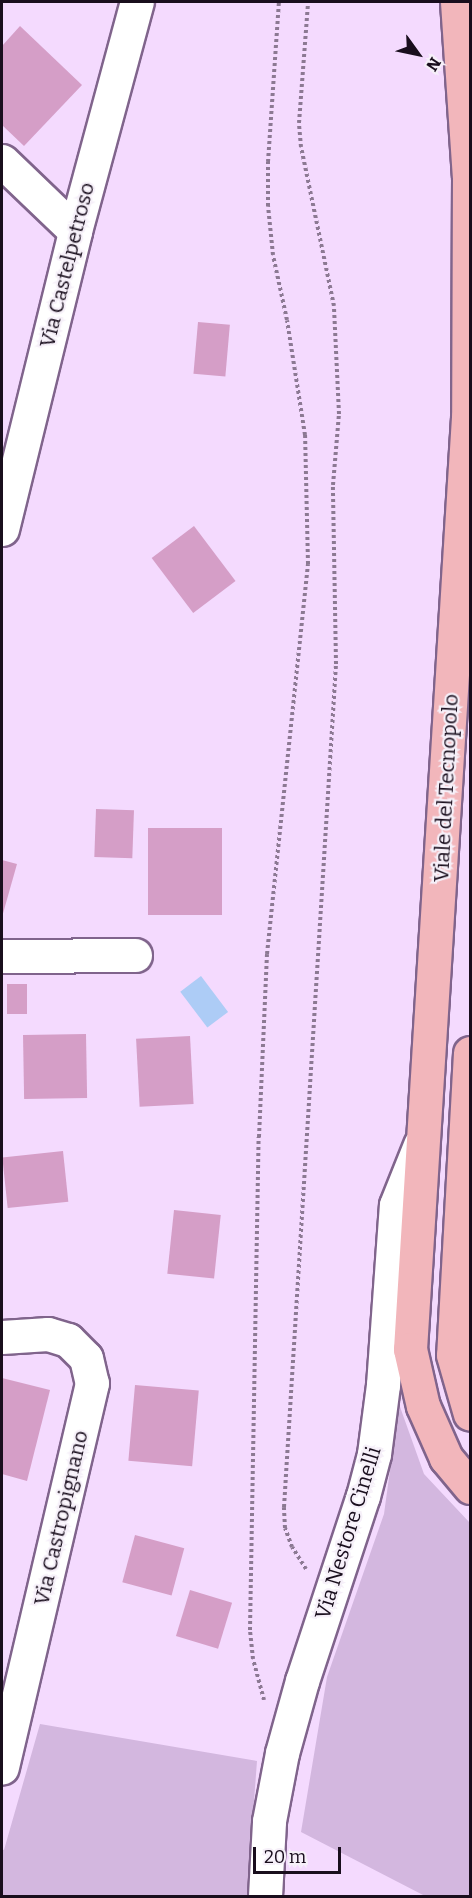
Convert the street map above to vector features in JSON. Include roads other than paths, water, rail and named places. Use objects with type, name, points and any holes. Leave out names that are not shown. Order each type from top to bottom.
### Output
[{"type":"main road","name":"Viale del Tecnopolo","points":[[456,2],[469,177],[468,417],[410,1349],[423,1406],[446,1458],[471,1487]]},
{"type":"main road","points":[[471,1053],[453,1355],[471,1413]]},
{"type":"street","name":"Via Castelpetroso","points":[[2,529],[75,231],[137,2]]},
{"type":"street","points":[[2,161],[75,231]]},
{"type":"street","points":[[2,956],[135,956]]},
{"type":"street","name":"Via Nestore Cinelli","points":[[265,1896],[269,1821],[282,1752],[363,1496],[374,1454],[383,1385],[396,1205],[425,1132]]},
{"type":"street","name":"Via Castropignano","points":[[2,1337],[48,1334],[68,1340],[86,1358],[92,1383],[2,1767]]},
{"type":"water","points":[[201,976],[228,1012],[207,1028],[180,992]]}]
